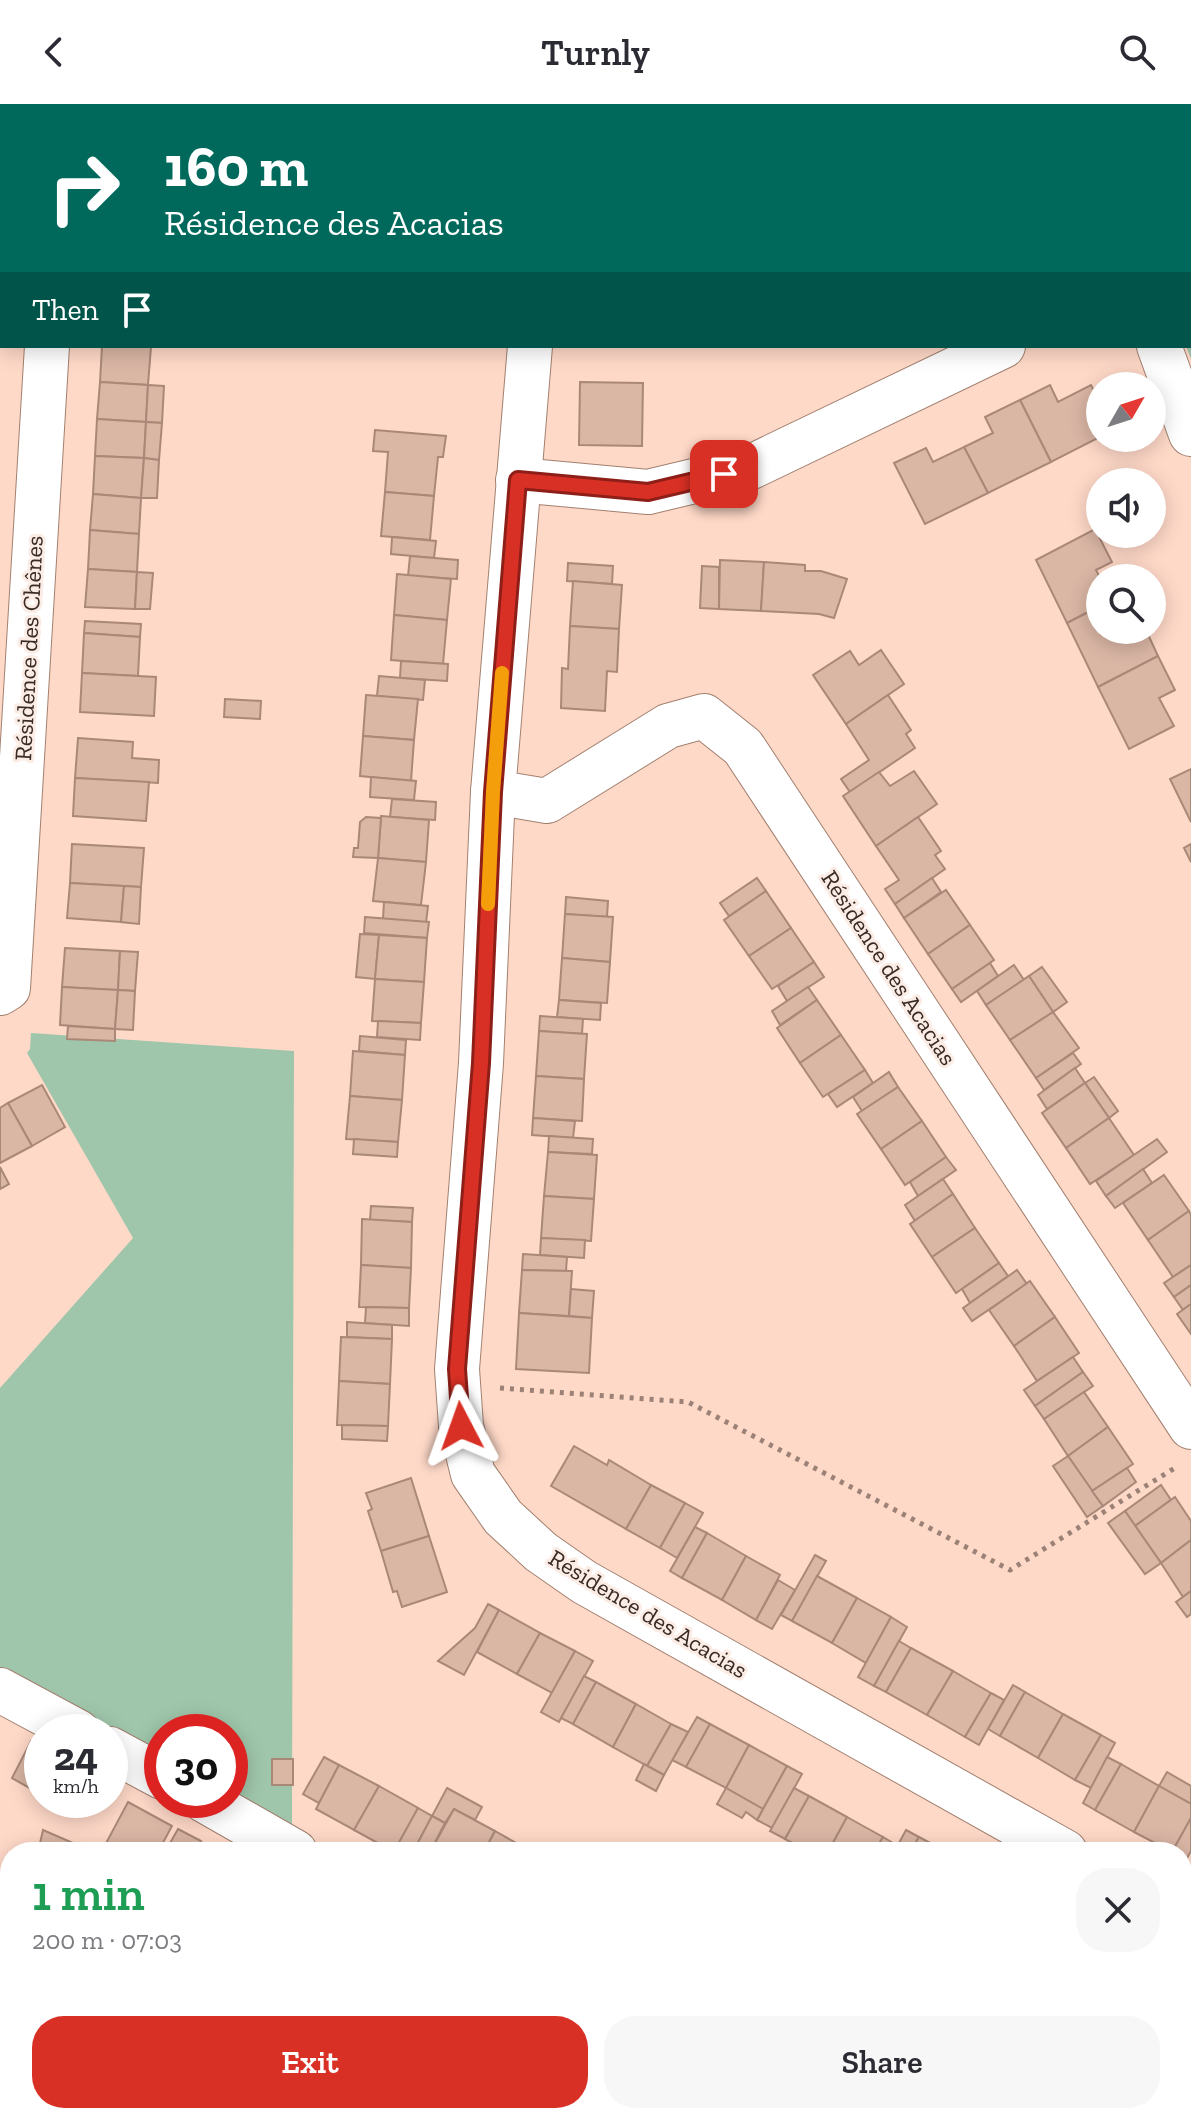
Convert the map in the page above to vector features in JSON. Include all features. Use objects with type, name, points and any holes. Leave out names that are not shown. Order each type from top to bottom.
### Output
[{"type":"street","name":"Résidence des Chênes","points":[[0,993],[8,988],[47,348]]},
{"type":"street","name":"Résidence des Acacias","points":[[530,348],[493,792],[481,1063],[457,1369],[461,1426],[473,1474],[503,1517],[541,1552],[584,1582],[1047,1842]]},
{"type":"street","points":[[518,480],[648,492],[749,468],[999,348]]},
{"type":"street","points":[[1160,348],[1191,434]]},
{"type":"street","name":"Résidence des Acacias","points":[[493,792],[547,801],[668,726],[704,716],[743,747],[1191,1427]]},
{"type":"street","points":[[0,1690],[45,1714]]},
{"type":"street","points":[[236,1818],[278,1842]]},
{"type":"path","points":[[459,1385],[688,1402],[1010,1570],[1191,1458]]},
{"type":"green space","points":[[31,1033],[294,1051],[292,1825],[248,1801],[248,1714],[144,1714],[144,1744],[128,1736],[128,1714],[88,1714],[0,1667],[0,1388],[133,1238],[27,1053]]},
{"type":"building","points":[[102,348],[151,348],[148,385],[100,382]]},
{"type":"building","points":[[100,382],[148,385],[146,422],[97,419]]},
{"type":"building","points":[[580,382],[643,383],[642,446],[579,445]]},
{"type":"building","points":[[148,385],[164,386],[162,423],[146,422]]},
{"type":"building","points":[[1050,385],[1058,402],[1086,388],[1086,444],[1051,462],[1020,400]]},
{"type":"building","points":[[1020,400],[1051,462],[988,493],[964,447],[993,433],[985,417]]},
{"type":"building","points":[[97,419],[146,422],[144,458],[95,456]]},
{"type":"building","points":[[146,422],[162,423],[159,460],[144,458]]},
{"type":"building","points":[[375,430],[446,436],[443,457],[438,457],[434,496],[385,492],[388,452],[373,451]]},
{"type":"building","points":[[964,447],[988,493],[925,524],[894,463],[926,448],[933,462]]},
{"type":"building","points":[[95,456],[144,458],[141,498],[93,494]]},
{"type":"building","points":[[144,458],[159,460],[157,498],[141,498]]},
{"type":"building","points":[[385,492],[434,496],[430,540],[381,536]]},
{"type":"building","points":[[93,494],[141,498],[139,534],[90,530]]},
{"type":"building","points":[[90,530],[139,534],[137,572],[88,569]]},
{"type":"building","points":[[1086,534],[1086,548],[1105,548],[1112,562],[1086,564],[1086,613],[1067,623],[1036,560]]},
{"type":"building","points":[[392,537],[436,541],[434,558],[391,554]]},
{"type":"building","points":[[410,556],[458,560],[457,579],[408,576]]},
{"type":"building","points":[[720,560],[764,562],[761,611],[719,609]]},
{"type":"building","points":[[764,562],[805,565],[805,571],[821,571],[847,579],[834,618],[819,614],[761,611]]},
{"type":"building","points":[[568,563],[613,566],[612,584],[567,581]]},
{"type":"building","points":[[702,566],[719,567],[719,609],[700,608]]},
{"type":"building","points":[[88,569],[137,572],[135,609],[85,607]]},
{"type":"building","points":[[137,572],[153,573],[150,609],[135,609]]},
{"type":"building","points":[[397,574],[451,579],[447,620],[394,615]]},
{"type":"building","points":[[573,581],[622,585],[619,629],[570,626]]},
{"type":"building","points":[[1086,613],[1086,644],[1152,644],[1158,656],[1098,687],[1067,623]]},
{"type":"building","points":[[394,615],[447,620],[443,664],[391,660]]},
{"type":"building","points":[[85,621],[141,624],[140,637],[84,633]]},
{"type":"building","points":[[570,626],[619,629],[617,672],[607,671],[605,711],[561,708],[562,668],[568,669]]},
{"type":"building","points":[[84,633],[140,637],[138,676],[82,673]]},
{"type":"building","points":[[881,650],[904,684],[846,724],[813,675],[850,651],[859,665]]},
{"type":"building","points":[[1158,656],[1175,690],[1159,698],[1174,726],[1129,749],[1098,687]]},
{"type":"building","points":[[401,661],[448,664],[447,681],[400,678]]},
{"type":"building","points":[[82,673],[156,677],[154,716],[80,712]]},
{"type":"building","points":[[379,676],[425,680],[423,700],[377,696]]},
{"type":"building","points":[[366,695],[418,699],[414,740],[363,736]]},
{"type":"building","points":[[888,695],[911,730],[906,734],[915,748],[850,792],[841,779],[869,760],[846,724]]},
{"type":"building","points":[[225,699],[261,701],[260,719],[224,717]]},
{"type":"building","points":[[363,736],[414,740],[411,781],[360,776]]},
{"type":"building","points":[[78,738],[133,742],[132,758],[159,760],[158,783],[75,778]]},
{"type":"building","points":[[1191,769],[1191,822],[1170,779]]},
{"type":"building","points":[[914,771],[937,804],[876,846],[843,796],[879,772],[890,786]]},
{"type":"building","points":[[371,777],[416,781],[414,800],[370,797]]},
{"type":"building","points":[[75,778],[149,782],[146,821],[73,816]]},
{"type":"building","points":[[392,799],[436,802],[435,820],[390,817]]},
{"type":"building","points":[[381,816],[429,820],[426,862],[378,858]]},
{"type":"building","points":[[366,817],[381,818],[378,858],[353,857],[354,848],[358,848],[360,822]]},
{"type":"building","points":[[918,817],[941,851],[935,855],[945,869],[895,904],[885,889],[899,880],[876,846]]},
{"type":"building","points":[[72,844],[144,848],[141,887],[70,883]]},
{"type":"building","points":[[1191,844],[1191,862],[1184,848]]},
{"type":"building","points":[[378,858],[426,862],[421,905],[373,901]]},
{"type":"building","points":[[757,878],[766,891],[729,916],[720,903]]},
{"type":"building","points":[[932,878],[941,892],[904,918],[895,904]]},
{"type":"building","points":[[70,883],[124,886],[121,922],[67,918]]},
{"type":"building","points":[[124,886],[141,887],[139,924],[121,922]]},
{"type":"building","points":[[946,890],[970,925],[928,954],[904,918]]},
{"type":"building","points":[[766,891],[791,928],[749,956],[724,920]]},
{"type":"building","points":[[566,897],[608,901],[607,917],[565,914]]},
{"type":"building","points":[[384,902],[428,906],[426,923],[383,919]]},
{"type":"building","points":[[565,914],[613,917],[610,962],[562,958]]},
{"type":"building","points":[[365,917],[429,922],[427,938],[364,933]]},
{"type":"building","points":[[970,925],[994,960],[952,989],[928,954]]},
{"type":"building","points":[[791,928],[814,962],[772,989],[749,956]]},
{"type":"building","points":[[360,934],[379,935],[375,979],[356,977]]},
{"type":"building","points":[[379,935],[427,938],[424,982],[375,979]]},
{"type":"building","points":[[65,948],[120,951],[118,990],[62,987]]},
{"type":"building","points":[[120,951],[138,952],[135,991],[118,990]]},
{"type":"building","points":[[562,958],[610,962],[607,1003],[559,1000]]},
{"type":"building","points":[[814,962],[824,977],[787,1001],[778,986]]},
{"type":"building","points":[[990,963],[998,976],[961,1002],[952,989]]},
{"type":"building","points":[[1014,965],[1024,980],[986,1005],[977,991]]},
{"type":"building","points":[[1042,967],[1067,1002],[1053,1012],[1029,976]]},
{"type":"building","points":[[1029,976],[1053,1012],[1010,1040],[986,1005]]},
{"type":"building","points":[[375,979],[424,982],[421,1023],[372,1021]]},
{"type":"building","points":[[62,987],[118,990],[115,1029],[60,1025]]},
{"type":"building","points":[[808,987],[817,1000],[780,1025],[772,1011]]},
{"type":"building","points":[[118,990],[135,991],[133,1030],[115,1029]]},
{"type":"building","points":[[559,1000],[601,1003],[600,1020],[557,1017]]},
{"type":"building","points":[[817,1000],[841,1035],[800,1063],[777,1028]]},
{"type":"building","points":[[1053,1012],[1079,1048],[1036,1078],[1010,1040]]},
{"type":"building","points":[[540,1016],[583,1019],[582,1034],[539,1031]]},
{"type":"building","points":[[378,1021],[421,1023],[420,1040],[377,1037]]},
{"type":"building","points":[[68,1026],[115,1029],[115,1041],[67,1039]]},
{"type":"building","points":[[539,1031],[587,1034],[584,1079],[536,1076]]},
{"type":"building","points":[[841,1035],[865,1070],[823,1097],[800,1063]]},
{"type":"building","points":[[360,1036],[406,1040],[405,1055],[359,1051]]},
{"type":"building","points":[[353,1051],[405,1055],[402,1100],[350,1096]]},
{"type":"building","points":[[1073,1053],[1081,1064],[1044,1090],[1036,1078]]},
{"type":"building","points":[[1075,1068],[1085,1083],[1047,1109],[1038,1095]]},
{"type":"building","points":[[865,1070],[873,1083],[837,1107],[828,1094]]},
{"type":"building","points":[[889,1072],[898,1087],[862,1111],[853,1097]]},
{"type":"building","points":[[536,1076],[584,1079],[582,1121],[533,1118]]},
{"type":"building","points":[[1094,1077],[1118,1111],[1109,1118],[1085,1083]]},
{"type":"building","points":[[1085,1083],[1109,1118],[1066,1148],[1042,1113]]},
{"type":"building","points":[[42,1085],[65,1127],[32,1146],[8,1103]]},
{"type":"building","points":[[898,1087],[922,1121],[881,1149],[857,1114]]},
{"type":"building","points":[[350,1096],[402,1100],[398,1142],[346,1139]]},
{"type":"building","points":[[8,1103],[32,1146],[0,1163],[0,1108]]},
{"type":"building","points":[[533,1118],[575,1121],[573,1138],[532,1135]]},
{"type":"building","points":[[1109,1118],[1134,1155],[1090,1184],[1066,1148]]},
{"type":"building","points":[[922,1121],[946,1157],[905,1185],[881,1149]]},
{"type":"building","points":[[549,1136],[593,1139],[592,1154],[548,1152]]},
{"type":"building","points":[[354,1139],[398,1142],[397,1157],[353,1154]]},
{"type":"building","points":[[1157,1139],[1167,1152],[1106,1196],[1096,1181]]},
{"type":"building","points":[[548,1152],[597,1155],[594,1199],[544,1196]]},
{"type":"building","points":[[946,1157],[956,1170],[918,1196],[910,1182]]},
{"type":"building","points":[[0,1167],[9,1184],[0,1189]]},
{"type":"building","points":[[1143,1169],[1152,1183],[1115,1208],[1106,1196]]},
{"type":"building","points":[[1164,1175],[1189,1211],[1148,1240],[1123,1203]]},
{"type":"building","points":[[943,1179],[953,1194],[915,1221],[905,1205]]},
{"type":"building","points":[[953,1194],[975,1228],[932,1257],[910,1224]]},
{"type":"building","points":[[544,1196],[594,1199],[591,1241],[541,1238]]},
{"type":"building","points":[[371,1206],[413,1208],[412,1222],[370,1220]]},
{"type":"building","points":[[1189,1211],[1191,1265],[1173,1277],[1148,1240]]},
{"type":"building","points":[[362,1219],[412,1222],[411,1268],[361,1265]]},
{"type":"building","points":[[975,1228],[999,1263],[956,1293],[932,1257]]},
{"type":"building","points":[[541,1238],[585,1240],[584,1258],[540,1255]]},
{"type":"building","points":[[523,1254],[567,1257],[566,1271],[522,1270]]},
{"type":"building","points":[[999,1263],[1008,1276],[970,1303],[962,1289]]},
{"type":"building","points":[[361,1265],[411,1268],[409,1308],[359,1307]]},
{"type":"building","points":[[1191,1265],[1191,1285],[1174,1297],[1164,1283]]},
{"type":"building","points":[[522,1270],[572,1271],[569,1316],[519,1313]]},
{"type":"building","points":[[1017,1270],[1027,1284],[972,1321],[963,1308]]},
{"type":"building","points":[[1030,1281],[1055,1317],[1014,1346],[989,1310]]},
{"type":"building","points":[[1191,1285],[1191,1304],[1183,1310],[1174,1297]]},
{"type":"building","points":[[571,1289],[594,1291],[592,1318],[569,1316]]},
{"type":"building","points":[[1191,1304],[1191,1334],[1177,1314]]},
{"type":"building","points":[[366,1307],[409,1308],[409,1326],[365,1323]]},
{"type":"building","points":[[519,1313],[592,1318],[589,1373],[516,1369]]},
{"type":"building","points":[[1055,1317],[1079,1353],[1037,1381],[1014,1346]]},
{"type":"building","points":[[347,1322],[392,1325],[392,1339],[347,1337]]},
{"type":"building","points":[[341,1337],[392,1339],[390,1384],[339,1381]]},
{"type":"building","points":[[1073,1357],[1083,1372],[1035,1406],[1024,1390]]},
{"type":"building","points":[[1083,1372],[1093,1386],[1044,1419],[1035,1406]]},
{"type":"building","points":[[339,1381],[390,1384],[388,1426],[337,1425]]},
{"type":"building","points":[[1084,1392],[1108,1427],[1068,1456],[1044,1419]]},
{"type":"building","points":[[342,1425],[388,1426],[387,1441],[342,1439]]},
{"type":"building","points":[[1108,1427],[1133,1464],[1092,1491],[1068,1456]]},
{"type":"building","points":[[574,1446],[607,1465],[609,1460],[651,1485],[626,1529],[551,1486]]},
{"type":"building","points":[[1068,1456],[1103,1506],[1087,1517],[1053,1466]]},
{"type":"building","points":[[1127,1468],[1136,1482],[1103,1506],[1092,1491]]},
{"type":"building","points":[[411,1478],[429,1536],[381,1551],[368,1511],[372,1509],[366,1493]]},
{"type":"building","points":[[651,1485],[685,1503],[660,1548],[626,1529]]},
{"type":"building","points":[[1161,1485],[1171,1500],[1135,1526],[1125,1511]]},
{"type":"building","points":[[1175,1497],[1191,1521],[1191,1540],[1161,1563],[1135,1526]]},
{"type":"building","points":[[685,1503],[703,1513],[677,1558],[660,1548]]},
{"type":"building","points":[[1125,1511],[1161,1563],[1145,1574],[1108,1523]]},
{"type":"building","points":[[695,1527],[707,1533],[682,1578],[670,1571]]},
{"type":"building","points":[[707,1533],[746,1556],[722,1600],[682,1578]]},
{"type":"building","points":[[429,1536],[447,1592],[402,1607],[397,1591],[393,1592],[381,1551]]},
{"type":"building","points":[[1191,1540],[1191,1591],[1183,1597],[1161,1563]]},
{"type":"building","points":[[815,1555],[826,1561],[792,1621],[781,1615]]},
{"type":"building","points":[[746,1556],[780,1575],[756,1620],[722,1600]]},
{"type":"building","points":[[817,1576],[857,1598],[832,1643],[792,1621]]},
{"type":"building","points":[[778,1580],[795,1590],[772,1629],[756,1620]]},
{"type":"building","points":[[1191,1591],[1191,1614],[1187,1617],[1176,1602]]},
{"type":"building","points":[[857,1598],[891,1617],[866,1663],[832,1643]]},
{"type":"building","points":[[488,1604],[499,1610],[464,1675],[438,1661],[475,1628]]},
{"type":"building","points":[[499,1610],[540,1633],[517,1674],[477,1652]]},
{"type":"building","points":[[891,1617],[907,1627],[874,1686],[858,1677]]},
{"type":"building","points":[[540,1633],[575,1651],[552,1693],[517,1674]]},
{"type":"building","points":[[899,1641],[911,1648],[886,1692],[874,1686]]},
{"type":"building","points":[[911,1648],[953,1671],[927,1715],[886,1692]]},
{"type":"building","points":[[575,1651],[593,1661],[559,1722],[541,1712]]},
{"type":"building","points":[[953,1671],[991,1693],[965,1737],[927,1715]]},
{"type":"building","points":[[584,1676],[596,1682],[573,1724],[561,1718]]},
{"type":"building","points":[[596,1682],[636,1704],[613,1747],[573,1724]]},
{"type":"building","points":[[1013,1685],[1025,1692],[1000,1736],[988,1729]]},
{"type":"building","points":[[1025,1692],[1063,1714],[1038,1758],[1000,1736]]},
{"type":"building","points":[[991,1693],[1004,1700],[979,1745],[965,1737]]},
{"type":"building","points":[[636,1704],[671,1724],[647,1766],[613,1747]]},
{"type":"building","points":[[1063,1714],[1101,1735],[1075,1780],[1038,1758]]},
{"type":"building","points":[[697,1717],[710,1724],[686,1767],[672,1760]]},
{"type":"building","points":[[671,1724],[688,1732],[664,1775],[647,1766]]},
{"type":"building","points":[[710,1724],[749,1745],[726,1788],[686,1767]]},
{"type":"building","points":[[1101,1735],[1115,1743],[1091,1788],[1075,1780]]},
{"type":"building","points":[[749,1745],[787,1766],[763,1809],[726,1788]]},
{"type":"building","points":[[24,1755],[24,1785],[12,1778]]},
{"type":"building","points":[[324,1757],[339,1765],[319,1803],[303,1794]]},
{"type":"building","points":[[1107,1757],[1121,1764],[1095,1810],[1083,1803]]},
{"type":"building","points":[[272,1759],[293,1759],[293,1785],[272,1785]]},
{"type":"building","points":[[644,1764],[664,1775],[656,1791],[636,1780]]},
{"type":"building","points":[[1121,1764],[1159,1786],[1134,1832],[1095,1810]]},
{"type":"building","points":[[339,1765],[379,1786],[354,1830],[316,1809]]},
{"type":"building","points":[[787,1766],[802,1774],[772,1828],[757,1820]]},
{"type":"building","points":[[1167,1772],[1191,1786],[1191,1804],[1159,1786]]},
{"type":"building","points":[[379,1786],[418,1808],[399,1842],[376,1842],[354,1830]]},
{"type":"building","points":[[1159,1786],[1191,1804],[1191,1818],[1178,1842],[1153,1842],[1134,1832]]},
{"type":"building","points":[[447,1788],[482,1807],[475,1820],[454,1809],[445,1823],[432,1816]]},
{"type":"building","points":[[726,1788],[763,1809],[757,1820],[746,1812],[742,1818],[717,1804]]},
{"type":"building","points":[[794,1788],[809,1796],[785,1839],[770,1831]]},
{"type":"building","points":[[809,1796],[847,1817],[833,1842],[791,1842],[785,1839]]},
{"type":"building","points":[[128,1802],[144,1811],[144,1818],[157,1818],[172,1826],[163,1842],[107,1842],[119,1818],[128,1818]]},
{"type":"building","points":[[418,1808],[432,1816],[418,1842],[399,1842]]},
{"type":"building","points":[[454,1809],[495,1831],[489,1842],[436,1842]]},
{"type":"building","points":[[432,1816],[445,1823],[435,1842],[418,1842]]},
{"type":"building","points":[[847,1817],[883,1837],[880,1842],[833,1842]]},
{"type":"building","points":[[1191,1818],[1191,1842],[1178,1842]]},
{"type":"building","points":[[178,1829],[201,1841],[200,1842],[171,1842]]},
{"type":"building","points":[[43,1830],[71,1842],[40,1842]]},
{"type":"building","points":[[906,1830],[919,1837],[916,1842],[899,1842]]},
{"type":"building","points":[[495,1831],[514,1842],[489,1842]]},
{"type":"slow traffic","points":[[488,904],[502,673]]},
{"type":"route","points":[[461,1426],[457,1369],[481,1063],[493,792],[518,480],[648,492],[724,474]]}]
